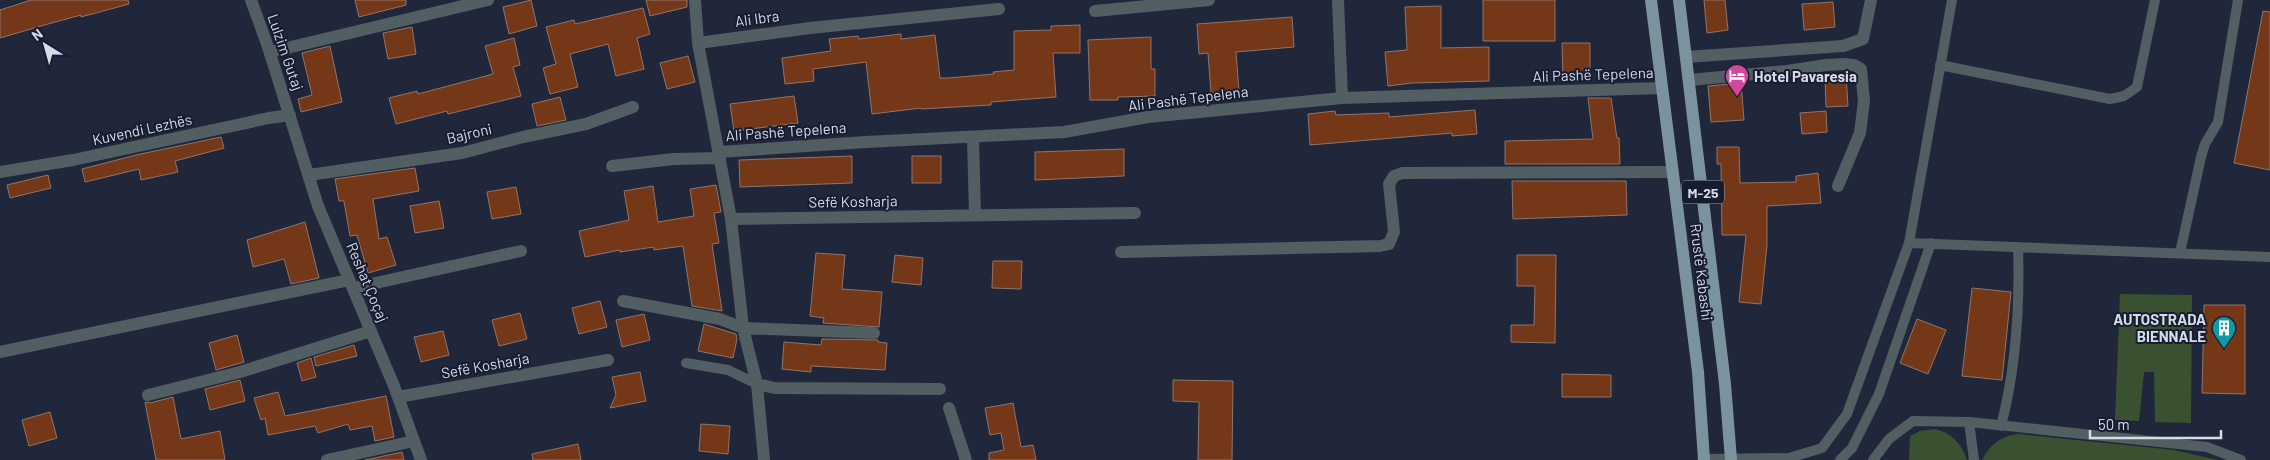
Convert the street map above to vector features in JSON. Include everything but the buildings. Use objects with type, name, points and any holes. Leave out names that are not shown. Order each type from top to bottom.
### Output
[{"type":"main road","name":"Rrustë Kabashi","points":[[1651,0],[1698,372],[1704,460]]},
{"type":"main road","name":"Rrustë Kabashi","points":[[1679,0],[1725,384],[1730,459]]},
{"type":"street","name":"Lulzim Gutaj","points":[[251,0],[290,115]]},
{"type":"street","points":[[270,52],[488,0]]},
{"type":"street","points":[[695,0],[698,43],[731,219],[743,328],[756,384],[764,460]]},
{"type":"street","points":[[1095,11],[1209,0]]},
{"type":"street","points":[[1338,0],[1342,98]]},
{"type":"street","points":[[1686,57],[1843,46],[1863,39],[1871,0]]},
{"type":"street","name":"Ali Ibra","points":[[698,43],[810,28],[999,9]]},
{"type":"street","points":[[1689,80],[1786,71],[1826,65],[1854,65],[1861,69],[1864,101],[1860,132],[1838,186]]},
{"type":"street","name":"Ali Pashë Tepelena","points":[[612,166],[866,142],[1064,132],[1148,117],[1342,98],[1662,88]]},
{"type":"street","name":"Bajroni","points":[[309,176],[462,153],[523,137],[586,124],[633,107]]},
{"type":"street","name":"Kuvendi Lezhës","points":[[0,172],[73,160],[290,115]]},
{"type":"street","name":"Reshat Çoçaj","points":[[290,115],[318,206],[398,397],[421,460]]},
{"type":"street","points":[[973,138],[975,215]]},
{"type":"street","points":[[1121,252],[1380,246],[1389,244],[1394,232],[1388,184],[1394,176],[1402,173],[1672,172]]},
{"type":"street","name":"Sefë Kosharja","points":[[731,219],[1135,213]]},
{"type":"street","points":[[0,352],[521,251]]},
{"type":"street","points":[[623,301],[720,319],[743,328],[874,333]]},
{"type":"street","points":[[148,395],[240,372],[371,331]]},
{"type":"street","name":"Sefë Kosharja","points":[[398,397],[608,360]]},
{"type":"street","points":[[756,384],[775,388],[940,389]]},
{"type":"street","points":[[949,408],[966,460]]},
{"type":"street","points":[[327,460],[414,441]]},
{"type":"lane","points":[[1704,460],[1789,458],[1822,448],[1847,414],[1908,243],[1952,0]]},
{"type":"lane","points":[[1940,65],[2110,99],[2124,96],[2137,87],[2155,0]]},
{"type":"lane","points":[[2180,253],[2201,157],[2205,144],[2218,122],[2238,0]]},
{"type":"lane","points":[[1908,243],[2270,257]]},
{"type":"lane","points":[[1840,460],[1852,448],[1879,394],[1931,244]]},
{"type":"lane","points":[[2001,426],[2008,397],[2020,296],[2018,247]]},
{"type":"lane","points":[[686,363],[728,370],[756,384]]},
{"type":"lane","points":[[1873,460],[1889,439],[1913,421],[1969,422],[2207,447],[2241,460]]},
{"type":"lane","points":[[1969,422],[1974,460]]},
{"type":"green space","points":[[2120,294],[2192,295],[2191,423],[2155,422],[2154,372],[2144,372],[2139,421],[2115,420]]},
{"type":"green space","points":[[1935,429],[1951,436],[1962,449],[1967,460],[1909,460],[1910,436],[1920,431]]},
{"type":"green space","points":[[2018,434],[2174,450],[2218,460],[1982,460],[1996,442]]},
{"type":"place","name":"Hotel Pavaresia","points":[[1737,97]]},
{"type":"place","name":"AUTOSTRADA BIENNALE","points":[[2224,349]]}]
